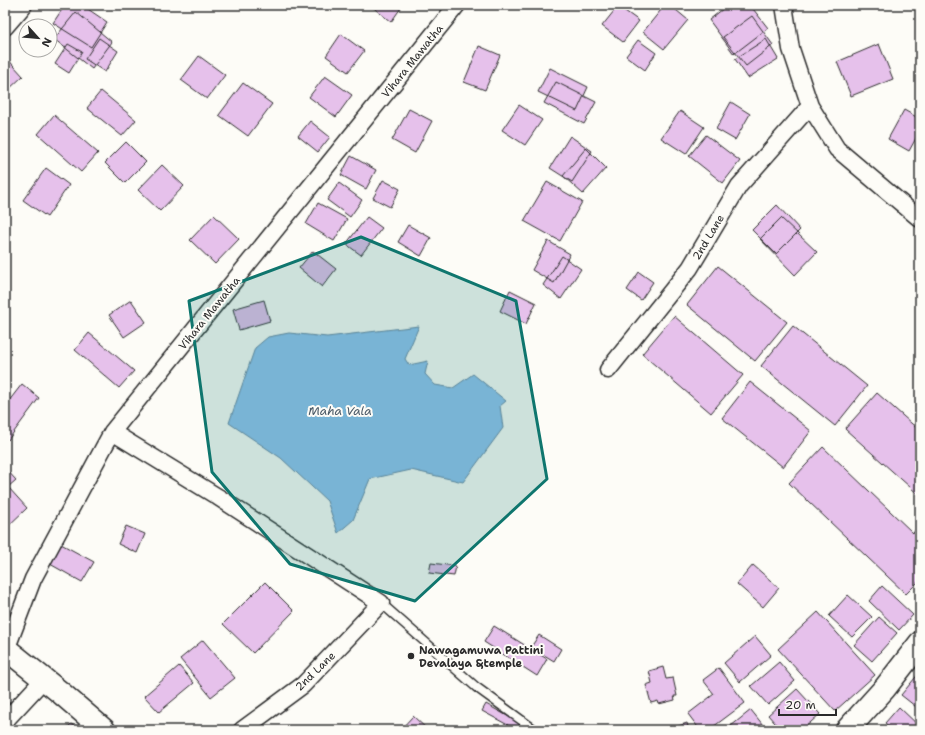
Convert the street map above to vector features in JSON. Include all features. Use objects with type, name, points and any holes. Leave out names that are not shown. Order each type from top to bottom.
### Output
[{"type":"street","points":[[5,26],[24,5]]},
{"type":"street","name":"Vihara Mawatha","points":[[6,649],[33,579],[112,432],[457,5]]},
{"type":"street","points":[[784,5],[791,49],[810,106],[838,150],[920,219]]},
{"type":"street","name":"2nd Lane","points":[[608,370],[690,268],[739,186],[810,106]]},
{"type":"street","points":[[112,432],[218,497],[381,603]]},
{"type":"street","name":"2nd Lane","points":[[242,730],[303,685],[381,603]]},
{"type":"street","points":[[847,730],[886,688],[920,643]]},
{"type":"street","points":[[6,649],[104,730]]},
{"type":"street","points":[[5,721],[44,679]]},
{"type":"lane","points":[[381,603],[476,687],[535,730]]},
{"type":"highlighted area","points":[[361,237],[516,301],[547,479],[415,601],[290,564],[212,472],[189,301]]},
{"type":"water","name":"Maha Vala","points":[[419,326],[405,359],[409,365],[428,361],[425,374],[435,385],[453,388],[473,374],[506,401],[500,406],[503,428],[463,482],[411,470],[370,479],[353,520],[338,533],[327,501],[281,458],[229,423],[255,348],[268,337],[289,333],[327,337]]},
{"type":"building","points":[[65,5],[82,5],[107,22],[91,47],[58,26],[58,18],[56,18]]},
{"type":"building","points":[[370,5],[403,5],[391,22]]},
{"type":"building","points":[[665,5],[670,5],[688,20],[664,49],[643,32]]},
{"type":"building","points":[[728,5],[750,5],[768,28],[734,54],[709,20]]},
{"type":"building","points":[[618,6],[639,21],[623,42],[602,26]]},
{"type":"building","points":[[76,12],[112,42],[92,69],[58,42],[58,34]]},
{"type":"building","points":[[752,16],[773,45],[746,66],[723,37]]},
{"type":"building","points":[[341,34],[364,51],[348,72],[326,56]]},
{"type":"building","points":[[99,38],[118,51],[105,72],[85,59]]},
{"type":"building","points":[[766,39],[778,59],[748,78],[735,59]]},
{"type":"building","points":[[638,40],[656,53],[645,70],[626,56]]},
{"type":"building","points":[[68,44],[82,52],[69,73],[55,64]]},
{"type":"building","points":[[879,44],[893,79],[851,96],[837,62]]},
{"type":"building","points":[[479,46],[500,55],[485,90],[464,82]]},
{"type":"building","points":[[5,56],[23,76],[7,91],[5,89]]},
{"type":"building","points":[[199,56],[225,75],[207,99],[181,80]]},
{"type":"building","points":[[550,68],[588,87],[577,111],[538,92]]},
{"type":"building","points":[[325,76],[352,95],[336,117],[309,97]]},
{"type":"building","points":[[556,82],[596,102],[584,124],[544,103]]},
{"type":"building","points":[[243,83],[272,104],[248,136],[219,115]]},
{"type":"building","points":[[101,91],[136,120],[122,136],[87,108]]},
{"type":"building","points":[[731,102],[750,114],[735,140],[716,129]]},
{"type":"building","points":[[519,105],[542,120],[525,145],[502,130]]},
{"type":"building","points":[[409,109],[432,121],[415,153],[392,140]]},
{"type":"building","points":[[904,110],[920,119],[920,131],[909,151],[888,139]]},
{"type":"building","points":[[680,111],[704,127],[686,154],[661,138]]},
{"type":"building","points":[[54,115],[98,153],[81,172],[38,134]]},
{"type":"building","points":[[310,121],[330,137],[318,152],[298,136]]},
{"type":"building","points":[[706,135],[740,161],[723,183],[689,156]]},
{"type":"building","points":[[570,136],[592,151],[572,182],[550,168]]},
{"type":"building","points":[[126,142],[146,162],[125,183],[105,163]]},
{"type":"building","points":[[586,148],[606,168],[583,194],[563,176]]},
{"type":"building","points":[[351,156],[376,170],[366,189],[341,175]]},
{"type":"building","points":[[162,165],[184,186],[160,211],[138,190]]},
{"type":"building","points":[[46,168],[69,185],[47,217],[23,200]]},
{"type":"building","points":[[383,180],[400,189],[390,207],[373,198]]},
{"type":"building","points":[[547,182],[582,202],[560,241],[524,221]]},
{"type":"building","points":[[339,183],[362,200],[350,217],[327,200]]},
{"type":"building","points":[[318,203],[347,219],[334,241],[306,224]]},
{"type":"building","points":[[777,205],[800,230],[776,254],[752,230]]},
{"type":"building","points":[[214,215],[239,239],[215,264],[190,240]]},
{"type":"building","points":[[367,217],[382,228],[361,255],[346,244]]},
{"type":"building","points":[[781,218],[817,252],[795,275],[760,239]]},
{"type":"building","points":[[408,225],[431,238],[421,256],[398,242]]},
{"type":"building","points":[[548,241],[570,254],[554,283],[532,270]]},
{"type":"building","points":[[313,251],[336,269],[322,287],[299,268]]},
{"type":"building","points":[[562,256],[581,269],[561,299],[543,285]]},
{"type":"building","points":[[718,266],[787,322],[755,361],[687,305]]},
{"type":"building","points":[[639,272],[653,282],[641,300],[627,290]]},
{"type":"building","points":[[510,290],[536,303],[526,324],[500,311]]},
{"type":"building","points":[[131,300],[146,322],[124,337],[109,315]]},
{"type":"building","points":[[264,300],[270,321],[239,330],[233,309]]},
{"type":"building","points":[[674,316],[743,375],[711,413],[642,354]]},
{"type":"building","points":[[793,326],[867,386],[835,426],[761,366]]},
{"type":"building","points":[[89,333],[134,371],[119,388],[75,350]]},
{"type":"building","points":[[750,382],[811,431],[783,467],[722,418]]},
{"type":"building","points":[[22,384],[39,398],[8,440],[5,437],[5,406]]},
{"type":"building","points":[[877,393],[920,431],[920,496],[845,429]]},
{"type":"building","points":[[823,447],[913,533],[918,527],[920,528],[920,580],[906,594],[789,483]]},
{"type":"building","points":[[5,468],[16,480],[8,487],[27,508],[5,529]]},
{"type":"building","points":[[126,526],[145,534],[137,553],[118,544]]},
{"type":"building","points":[[61,544],[94,562],[82,582],[50,564]]},
{"type":"building","points":[[431,563],[456,566],[454,576],[429,573]]},
{"type":"building","points":[[753,565],[779,588],[763,607],[737,584]]},
{"type":"building","points":[[265,582],[294,611],[253,653],[223,624]]},
{"type":"building","points":[[882,586],[913,615],[899,630],[869,601]]},
{"type":"building","points":[[848,595],[872,617],[852,637],[829,616]]},
{"type":"building","points":[[818,612],[875,675],[835,711],[778,649]]},
{"type":"building","points":[[879,617],[897,633],[872,661],[854,645]]},
{"type":"building","points":[[494,626],[547,659],[537,676],[484,642]]},
{"type":"building","points":[[539,635],[561,649],[554,661],[531,647]]},
{"type":"building","points":[[755,636],[771,655],[740,682],[724,663]]},
{"type":"building","points":[[203,640],[235,678],[211,697],[180,659]]},
{"type":"building","points":[[779,662],[795,681],[768,705],[751,686]]},
{"type":"building","points":[[179,666],[194,683],[159,712],[144,696]]},
{"type":"building","points":[[663,667],[666,679],[673,678],[677,696],[674,696],[675,700],[659,704],[658,701],[651,703],[646,685],[652,683],[649,671]]},
{"type":"building","points":[[719,668],[745,703],[709,730],[700,730],[688,714],[714,694],[703,680]]},
{"type":"building","points":[[920,672],[920,710],[901,695]]},
{"type":"building","points":[[797,689],[820,714],[802,730],[781,730],[768,715]]},
{"type":"building","points":[[486,704],[529,728],[528,730],[517,730],[482,711]]},
{"type":"building","points":[[899,707],[920,727],[920,730],[893,730],[885,723]]},
{"type":"building","points":[[751,710],[767,730],[726,730]]},
{"type":"building","points":[[413,716],[428,730],[400,730]]},
{"type":"building","points":[[687,723],[689,730],[667,730]]},
{"type":"building","points":[[71,724],[83,730],[65,730]]},
{"type":"place","name":"Nawagamuwa Pattini Devalaya &temple","points":[[411,656]]}]
